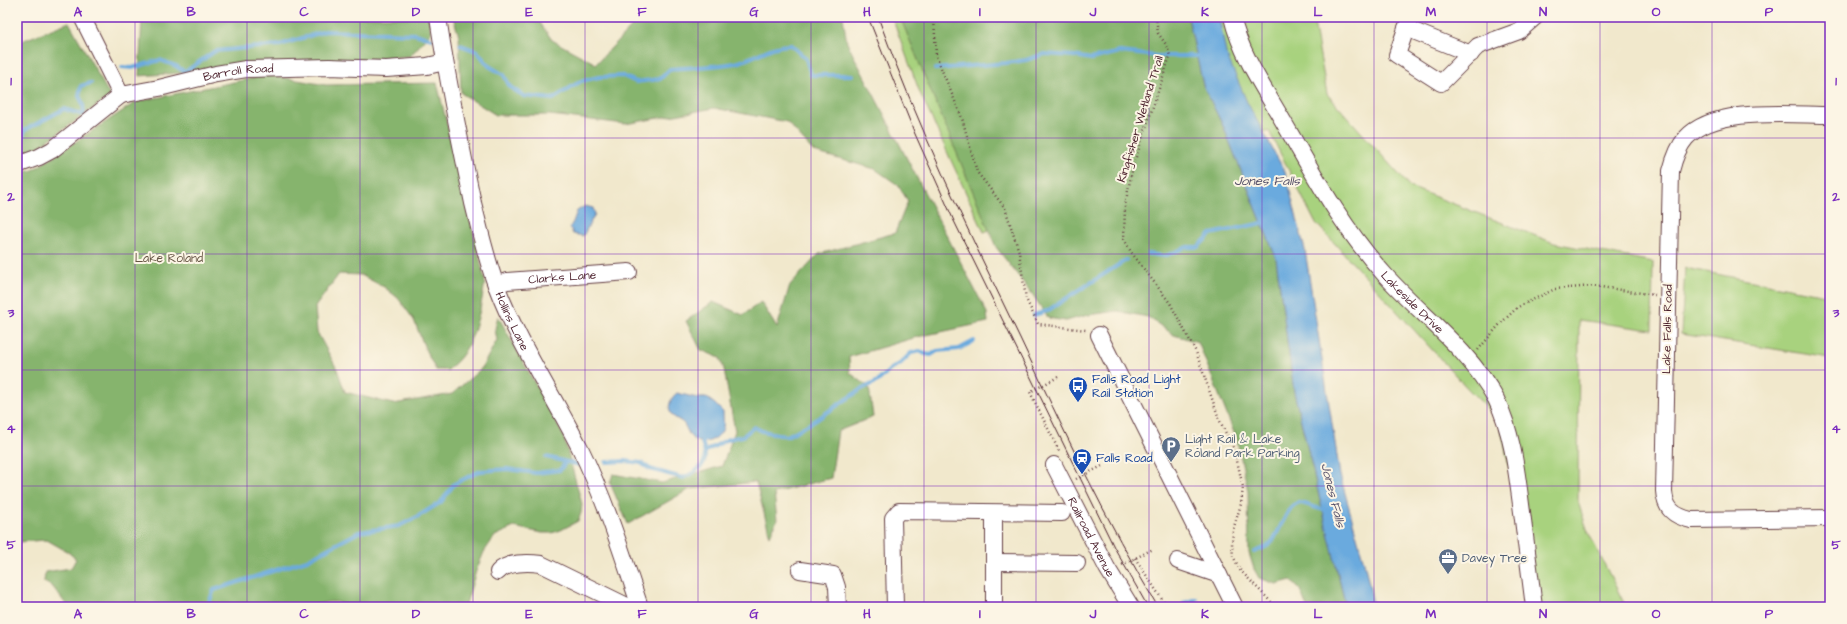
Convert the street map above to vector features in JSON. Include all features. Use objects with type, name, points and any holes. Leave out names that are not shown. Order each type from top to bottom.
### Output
[{"type":"street","points":[[17,165],[33,160],[52,150],[121,95],[82,17]]},
{"type":"street","name":"Hollins Lane","points":[[438,17],[445,62],[470,190],[484,250],[510,321],[567,424],[592,474],[617,539],[640,607]]},
{"type":"street","name":"Lakeside Drive","points":[[1232,17],[1239,38],[1255,73],[1326,195],[1349,231],[1386,276],[1469,360],[1495,398],[1501,410],[1509,436],[1517,477],[1534,607]]},
{"type":"street","points":[[1471,54],[1408,22],[1397,55],[1440,83],[1471,54],[1478,46],[1519,31],[1535,17]]},
{"type":"street","name":"Barroll Road","points":[[121,95],[160,88],[246,68],[386,68],[427,66],[445,62]]},
{"type":"street","name":"Lake Falls Road","points":[[1830,115],[1727,117],[1709,122],[1695,130],[1685,139],[1677,152],[1671,171],[1670,184],[1664,491],[1665,501],[1671,511],[1680,518],[1691,520],[1830,518]]},
{"type":"street","name":"Clarks Lane","points":[[496,285],[507,282],[629,272]]},
{"type":"street","points":[[1099,335],[1235,607]]},
{"type":"street","name":"Railroad Avenue","points":[[1054,465],[1107,568],[1131,607]]},
{"type":"street","points":[[895,607],[893,518],[899,511],[1062,513]]},
{"type":"street","points":[[994,513],[994,607]]},
{"type":"street","points":[[1178,561],[1219,575]]},
{"type":"street","points":[[498,572],[503,566],[530,562],[540,564],[629,607]]},
{"type":"street","points":[[994,562],[1077,563]]},
{"type":"street","points":[[800,570],[833,575],[837,587],[838,607]]},
{"type":"path","points":[[934,17],[936,56],[962,118],[977,172],[1005,208],[1018,252],[1026,298],[1038,324],[1082,330]]},
{"type":"path","name":"Kingfisher Wetland Trail","points":[[1156,17],[1158,33],[1167,46],[1170,56],[1133,166],[1125,205],[1124,239],[1131,252],[1170,303],[1196,352],[1219,419],[1235,452],[1242,487],[1241,504],[1233,530],[1233,556],[1240,570],[1276,607]]},
{"type":"path","points":[[1469,360],[1500,324],[1518,307],[1555,289],[1594,286],[1656,295]]},
{"type":"path","points":[[1074,480],[1102,466]]},
{"type":"path","points":[[1153,549],[1135,558],[1167,607]]},
{"type":"green space","points":[[142,17],[428,17],[431,33],[410,56],[139,76]]},
{"type":"green space","points":[[453,17],[536,17],[552,40],[596,64],[637,21],[638,17],[843,17],[847,43],[987,313],[988,322],[917,337],[849,357],[850,373],[869,387],[873,417],[838,431],[831,478],[774,493],[777,520],[770,536],[756,482],[690,489],[628,524],[610,483],[613,474],[662,483],[722,466],[735,431],[724,369],[720,358],[701,350],[686,321],[713,302],[743,315],[761,302],[777,328],[790,285],[819,254],[895,233],[908,201],[898,185],[875,169],[814,152],[787,122],[714,108],[625,124],[550,115],[496,115],[461,93],[459,36]]},
{"type":"green space","points":[[892,17],[1313,17],[1327,94],[1410,187],[1554,243],[1653,262],[1652,330],[1579,320],[1578,502],[1588,532],[1626,607],[1528,607],[1517,506],[1499,419],[1470,391],[1315,222],[1269,131],[984,232],[920,93]]},
{"type":"green space","points":[[900,17],[1188,17],[1203,85],[1224,128],[1276,258],[1294,392],[1346,607],[1307,607],[1300,590],[1291,580],[1276,584],[1259,578],[1254,569],[1249,553],[1248,491],[1237,440],[1198,342],[1174,335],[1148,317],[1117,311],[1088,315],[1066,321],[1048,318],[1033,295],[996,247]]},
{"type":"green space","points":[[69,22],[110,96],[33,151],[17,154],[17,43]]},
{"type":"green space","name":"Lake Roland","points":[[268,75],[326,85],[437,83],[485,281],[478,319],[468,346],[458,360],[448,370],[436,370],[426,351],[414,320],[398,298],[384,287],[361,275],[339,274],[315,307],[317,332],[337,369],[345,392],[393,404],[452,394],[481,369],[497,340],[495,329],[498,316],[563,435],[582,504],[578,521],[552,533],[542,533],[514,527],[495,536],[484,552],[476,571],[465,607],[351,607],[337,602],[328,602],[305,607],[68,607],[53,587],[44,582],[45,572],[71,568],[76,559],[68,552],[47,540],[17,542],[17,174],[33,170],[136,102]]},
{"type":"green space","points":[[1685,268],[1830,296],[1830,358],[1681,334]]},
{"type":"water","name":"Jones Falls","points":[[1188,17],[1219,17],[1226,53],[1247,102],[1285,172],[1305,250],[1340,475],[1365,566],[1374,607],[1346,607],[1294,392],[1276,258],[1224,128],[1203,85]]},
{"type":"water","points":[[585,206],[593,208],[595,214],[583,236],[573,234],[570,227],[577,211]]},
{"type":"water","points":[[677,393],[697,398],[707,398],[723,412],[723,428],[718,436],[705,442],[696,441],[692,438],[684,424],[673,416],[669,409],[673,397]]},
{"type":"waterway","points":[[122,67],[132,68],[160,60],[176,66],[185,72],[215,51],[280,45],[325,31],[415,34],[432,39]]},
{"type":"waterway","points":[[460,45],[477,51],[489,66],[504,75],[510,87],[524,96],[553,99],[581,81],[599,77],[623,76],[636,82],[660,79],[670,69],[735,63],[769,49],[791,45],[806,59],[811,75],[852,75]]},
{"type":"waterway","points":[[935,69],[1006,63],[1026,60],[1045,54],[1091,59],[1120,52],[1157,56],[1200,56]]},
{"type":"waterway","points":[[17,147],[21,143],[25,130],[64,109],[84,115],[83,104],[79,96],[81,86],[91,83]]},
{"type":"waterway","points":[[1148,254],[1165,256],[1187,247],[1198,247],[1211,234],[1267,222]]},
{"type":"waterway","points":[[1034,315],[1047,311],[1126,260]]},
{"type":"waterway","points":[[706,451],[728,439],[743,436],[754,427],[762,431],[787,436],[813,422],[860,390],[878,381],[911,353],[920,351],[931,355],[937,351],[959,349],[974,341]]},
{"type":"waterway","points":[[606,462],[625,461],[641,463],[650,469],[683,478],[695,472],[702,465],[705,456],[702,442]]},
{"type":"waterway","points":[[546,457],[580,465]]},
{"type":"waterway","points":[[202,607],[208,605],[214,590],[307,560],[359,532],[399,526],[441,502],[454,484],[480,471],[507,469],[536,473],[560,470],[565,463]]},
{"type":"waterway","points":[[1255,552],[1271,543],[1290,509],[1294,505],[1301,503],[1328,510]]},
{"type":"waterway","points":[[1184,603],[1196,599]]},
{"type":"tram line","points":[[868,17],[915,134],[954,221],[1114,547],[1148,607]]},
{"type":"tram line","points":[[878,17],[893,58],[927,139],[982,259],[1052,406],[1103,508],[1158,607]]},
{"type":"place","name":"Falls Road Light Rail Station","points":[[1078,403]]},
{"type":"place","name":"Light Rail & Lake Roland Park Parking","points":[[1171,463]]},
{"type":"place","name":"Falls Road","points":[[1082,475]]},
{"type":"place","name":"Davey Tree","points":[[1448,575]]}]
